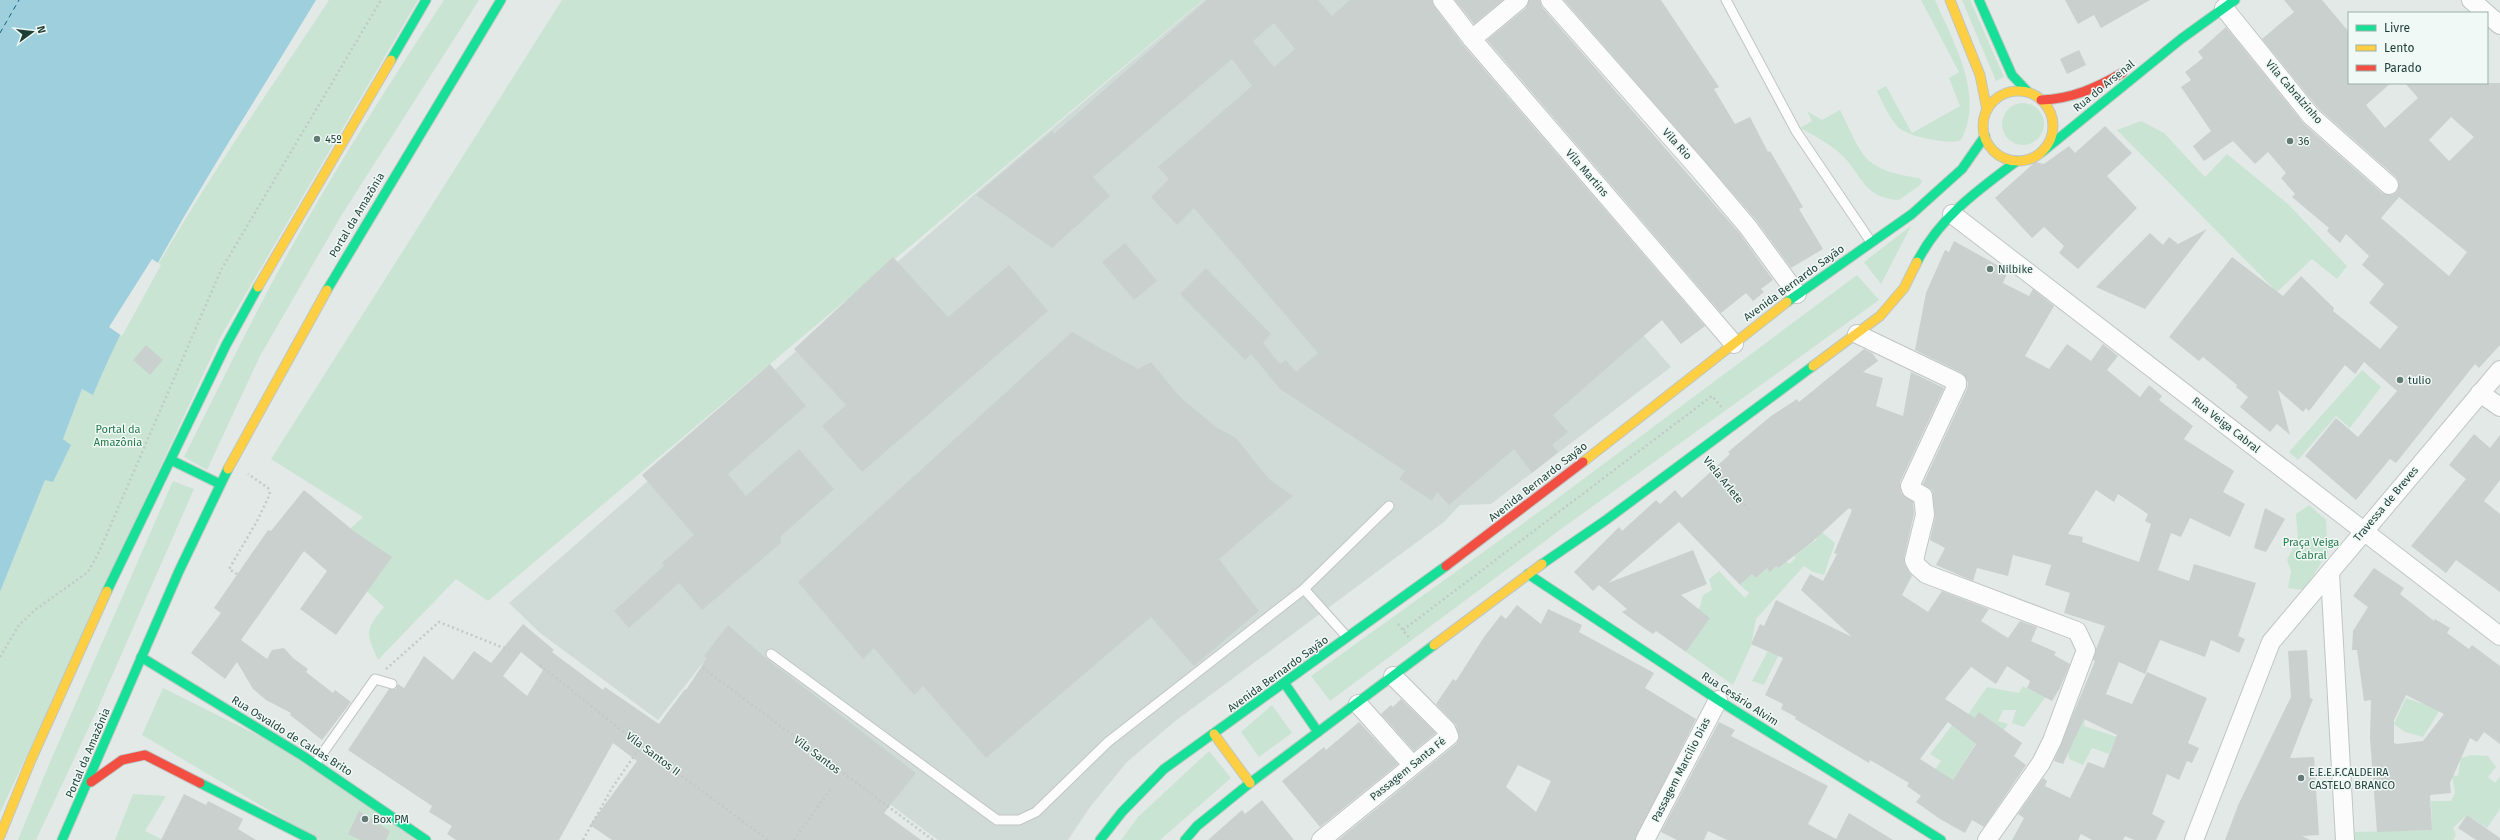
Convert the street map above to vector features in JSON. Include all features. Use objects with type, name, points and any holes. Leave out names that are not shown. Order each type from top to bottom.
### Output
[{"type":"street","points":[[0,836],[31,760],[106,592],[226,345],[283,242],[426,0]]},
{"type":"street","name":"Portal da Amazônia","points":[[62,840],[90,783],[142,657],[220,484],[343,263],[501,0]]},
{"type":"street","name":"Vila Martins","points":[[1442,0],[1472,39],[1734,344]]},
{"type":"street","points":[[1472,39],[1519,0]]},
{"type":"street","name":"Vila Rio","points":[[1550,0],[1743,221],[1797,294]]},
{"type":"street","points":[[1950,0],[1980,75],[1988,110]]},
{"type":"street","points":[[1979,0],[2012,75],[2028,92],[2041,100],[2048,107],[2053,126],[2052,135],[2042,152],[2030,159],[2017,161],[2001,156],[1991,147],[1985,136],[1984,118],[1995,100],[2005,94],[2016,91],[2028,92]]},
{"type":"street","points":[[2471,0],[2486,12]]},
{"type":"street","name":"Rua do Arsenal","points":[[2042,152],[2181,39],[2230,4]]},
{"type":"street","name":"Vila Cabralzinho","points":[[2230,4],[2311,116],[2389,185]]},
{"type":"street","points":[[2488,14],[2500,25]]},
{"type":"street","name":"Rua do Arsenal","points":[[2041,100],[2057,100],[2089,92],[2181,39]]},
{"type":"street","name":"Avenida Bernardo Sayão","points":[[1100,840],[1122,812],[1164,769],[1286,684],[1483,540],[1797,294],[1912,214],[1962,169],[1985,136]]},
{"type":"street","points":[[1185,840],[1197,826],[1250,783],[1358,704],[1528,574],[1606,520],[1880,316],[1904,288],[1926,244],[1952,214],[1965,200],[2017,161]]},
{"type":"street","name":"Rua Veiga Cabral","points":[[1952,214],[2500,636]]},
{"type":"street","points":[[1857,334],[1957,382],[1957,385],[1910,486],[1911,489],[1923,496],[1926,511],[1914,560],[1916,566],[1926,574],[1995,602],[2076,631],[2086,650],[2052,741],[2041,763],[1987,840]]},
{"type":"street","name":"Travessa de Breves","points":[[2194,840],[2272,642],[2500,370]]},
{"type":"street","points":[[2480,393],[2500,407]]},
{"type":"street","points":[[171,460],[220,484]]},
{"type":"street","points":[[2330,573],[2345,840]]},
{"type":"street","name":"Rua Cesário Alvim","points":[[1528,574],[1718,700],[1941,840]]},
{"type":"street","name":"Rua Osvaldo de Caldas Brito","points":[[142,657],[315,764],[426,840]]},
{"type":"street","name":"Passagem Santa Fé","points":[[1321,840],[1449,736],[1446,729],[1393,676]]},
{"type":"street","points":[[1286,684],[1318,732]]},
{"type":"street","name":"Passagem Marcílio Dias","points":[[1645,840],[1718,700]]},
{"type":"street","points":[[1358,704],[1408,760]]},
{"type":"street","points":[[1214,734],[1250,783]]},
{"type":"street","points":[[90,783],[118,761],[131,755],[145,755],[312,840]]},
{"type":"lane","points":[[1726,0],[1796,131],[1871,243]]},
{"type":"lane","points":[[771,654],[998,820],[1020,820],[1036,812],[1108,742],[1304,589],[1389,506]]},
{"type":"lane","points":[[1304,589],[1348,638]]},
{"type":"lane","points":[[315,764],[375,679],[392,684]]},
{"type":"path","points":[[0,657],[19,625],[35,610],[88,572],[102,545],[221,270],[381,0]]},
{"type":"path","points":[[1403,630],[1712,396],[1736,423]]},
{"type":"path","name":"Viela Arlete","points":[[1699,450],[1748,509]]},
{"type":"path","points":[[237,574],[229,569],[257,521],[270,494],[268,488],[244,471]]},
{"type":"path","points":[[1394,618],[1414,644]]},
{"type":"path","points":[[375,679],[439,622],[509,650]]},
{"type":"path","name":"Vila Santos II","points":[[540,666],[641,746],[768,840]]},
{"type":"path","name":"Vila Santos","points":[[703,668],[933,840]]},
{"type":"path","points":[[583,840],[612,788],[641,746]]},
{"type":"path","points":[[794,840],[832,787]]},
{"type":"shaded area","points":[[1204,0],[1353,0],[1671,367],[1491,504],[1460,505],[1444,522],[1174,722],[1127,762],[1090,807],[1068,840],[938,840],[702,664],[658,720],[540,633],[509,603],[976,193]]},
{"type":"green space","name":"Portal da Amazônia","points":[[329,0],[418,0],[221,336],[0,813],[0,592],[45,480],[71,445],[63,439],[82,389],[93,394],[143,291],[172,241],[233,144]]},
{"type":"green space","points":[[444,0],[479,0],[341,216],[260,356],[207,470],[184,457],[256,313],[320,198],[381,98]]},
{"type":"green space","points":[[562,0],[1203,0],[488,601],[456,579],[378,660],[369,638],[369,632],[373,622],[384,607],[359,584],[339,539],[363,517],[271,459]]},
{"type":"green space","points":[[1921,0],[1935,0],[1956,46],[1967,79],[1969,112],[1964,134],[1962,139],[1959,141],[1946,142],[1928,139],[1911,134],[1899,128],[1886,110],[1877,91],[1886,86],[1912,133],[1960,106],[1949,78],[1959,72]]},
{"type":"green space","points":[[1962,0],[1970,0],[2004,77],[1996,81]]},
{"type":"green space","points":[[2019,103],[2027,103],[2035,106],[2041,112],[2044,124],[2041,136],[2035,142],[2027,145],[2019,145],[2011,142],[2005,136],[2002,128],[2002,120],[2005,112],[2011,106]]},
{"type":"green space","points":[[1840,110],[1854,140],[1867,159],[1886,170],[1919,178],[1922,181],[1920,185],[1899,200],[1879,195],[1866,186],[1844,157],[1823,141],[1800,128],[1812,121],[1807,111],[1822,120]]},
{"type":"green space","points":[[2141,121],[2164,133],[2205,177],[2227,154],[2288,204],[2347,266],[2337,279],[2312,259],[2277,292],[2117,130]]},
{"type":"green space","points":[[1911,226],[1881,284],[1864,262]]},
{"type":"green space","points":[[1857,275],[1879,300],[1564,527],[1330,701],[1311,676],[1547,506]]},
{"type":"green space","points":[[2362,370],[2381,387],[2350,428],[2336,416],[2298,460],[2289,452]]},
{"type":"green space","points":[[173,481],[194,489],[97,710],[36,840],[18,840],[50,762]]},
{"type":"green space","name":"Praça Veiga Cabral","points":[[2309,505],[2326,520],[2328,552],[2304,590],[2288,588],[2291,571],[2287,560],[2298,538],[2296,514]]},
{"type":"green space","points":[[1817,528],[1835,543],[1824,575],[1813,572],[1804,566],[1756,619],[1751,646],[1733,685],[1686,652],[1710,618],[1699,610],[1703,595],[1712,590],[1709,579],[1719,571],[1745,598],[1749,593],[1740,585],[1752,574],[1756,578],[1767,568],[1776,566],[1778,568],[1786,561],[1789,564],[1796,558],[1794,556],[1816,540]]},
{"type":"green space","points":[[1778,632],[1783,646],[1764,685],[1752,681]]},
{"type":"green space","points":[[2023,686],[2036,693],[2041,688],[2049,692],[2024,727],[2012,723],[2016,710],[2003,710],[1998,721],[2008,724],[1998,738],[1984,730],[1943,796],[1924,785],[1941,761],[1930,754],[1959,716],[1965,719],[1987,687],[2019,693]]},
{"type":"green space","points":[[163,688],[315,764],[418,840],[319,840],[142,735]]},
{"type":"green space","points":[[2448,697],[2423,737],[2405,732],[2394,724],[2406,698],[2427,705]]},
{"type":"green space","points":[[1272,705],[1292,733],[1259,757],[1241,732]]},
{"type":"green space","points":[[2072,710],[2085,718],[2084,726],[2123,739],[2114,743],[2109,754],[2092,748],[2083,765],[2069,759],[2068,752],[2075,738],[2061,728]]},
{"type":"green space","points":[[1209,751],[1231,778],[1160,840],[1121,840],[1138,817]]},
{"type":"green space","points":[[2471,755],[2488,756],[2496,767],[2488,777],[2495,783],[2500,777],[2500,809],[2487,828],[2467,815],[2453,828],[2456,835],[2453,840],[2355,840],[2355,832],[2432,830],[2431,801],[2451,801],[2455,793],[2452,775],[2458,776],[2461,758]]},
{"type":"green space","points":[[133,794],[166,796],[145,831],[163,840],[115,840]]},
{"type":"water","points":[[0,0],[316,0],[197,194],[141,294],[93,395],[82,389],[63,439],[71,445],[53,482],[45,480],[0,592]]},
{"type":"pier","points":[[152,259],[161,265],[122,336],[109,327]]},
{"type":"building","points":[[1207,0],[1318,0],[1332,16],[1350,0],[1432,0],[1434,6],[1464,46],[1705,326],[1681,344],[1662,320],[1553,415],[1568,432],[1552,445],[1558,452],[1532,473],[1514,449],[1449,505],[1437,492],[1432,501],[1399,479],[1405,471],[1280,389],[1251,354],[1245,360],[1180,294],[1206,268],[1271,334],[1263,343],[1280,364],[1286,360],[1296,372],[1318,353],[1194,208],[1177,225],[1151,197],[1169,179],[1158,167],[1252,86],[1232,59],[1093,177],[1110,196],[1052,248],[976,195],[1052,131],[1054,134]],"holes":[[[1274,23],[1295,49],[1274,67],[1253,41]]]},
{"type":"building","points":[[1455,0],[1503,0],[1474,24]]},
{"type":"building","points":[[1529,0],[1540,0],[1542,7],[1740,234],[1773,280],[1761,289],[1764,292],[1753,301],[1746,293],[1721,313],[1487,40],[1526,8]]},
{"type":"building","points":[[1564,0],[1661,0],[1719,87],[1714,89],[1735,124],[1750,117],[1768,152],[1770,151],[1803,207],[1799,209],[1823,249],[1791,268],[1756,220]]},
{"type":"building","points":[[2065,0],[2150,0],[2101,28],[2094,15],[2078,24]]},
{"type":"building","points":[[2284,0],[2322,0],[2348,31],[2348,84],[2390,84],[2366,105],[2385,128],[2418,98],[2406,84],[2500,83],[2500,345],[2479,368],[2475,364],[2396,463],[2390,459],[2356,500],[2305,456],[2336,418],[2358,437],[2397,391],[2364,362],[2355,374],[2345,365],[2309,411],[2306,408],[2303,412],[2278,390],[2290,435],[2277,424],[2270,432],[2240,407],[2248,397],[2236,387],[2237,385],[2203,357],[2199,361],[2169,337],[2232,257],[2283,296],[2301,276],[2334,308],[2333,311],[2380,349],[2398,327],[2369,303],[2384,284],[2362,265],[2369,256],[2346,234],[2340,243],[2327,231],[2329,228],[2292,197],[2295,194],[2281,178],[2286,173],[2268,152],[2255,164],[2233,141],[2204,161],[2193,146],[2211,131],[2181,87],[2191,80],[2185,72],[2203,58],[2198,52],[2226,27],[2304,124],[2382,193],[2392,195],[2397,192],[2399,182],[2396,177],[2319,109],[2262,39],[2294,12]],"holes":[[[2451,117],[2474,137],[2449,161],[2429,140]],[[2399,197],[2467,252],[2449,276],[2381,218]]]},
{"type":"building","points":[[2079,50],[2086,65],[2067,74],[2060,59]]},
{"type":"building","points":[[2105,126],[2132,153],[2107,176],[2137,208],[2078,269],[2059,253],[2064,246],[2044,227],[2032,238],[1995,198],[2035,162],[2044,164],[2069,146],[2075,153]]},
{"type":"building","points":[[2207,229],[2145,309],[2096,287],[2150,233],[2163,245],[2169,237],[2178,244]]},
{"type":"building","points":[[1954,241],[2008,271],[2003,283],[2029,296],[2033,289],[2054,306],[2025,356],[2049,369],[2067,344],[2091,361],[2103,344],[2118,356],[2107,370],[2140,397],[2149,385],[2162,396],[2159,400],[2193,426],[2184,439],[2234,471],[2223,492],[2245,504],[2230,537],[2190,518],[2181,537],[2171,533],[2158,570],[2189,581],[2194,564],[2256,583],[2238,636],[2245,639],[2239,653],[2211,640],[2205,657],[2160,640],[2145,674],[2119,662],[2106,694],[2132,704],[2147,672],[2207,698],[2188,743],[2199,748],[2192,763],[2187,761],[2179,780],[2167,774],[2152,814],[2165,821],[2156,840],[2134,840],[2125,836],[2123,840],[2092,840],[2081,834],[2078,840],[2012,840],[2024,818],[2018,814],[2043,778],[2047,781],[2045,786],[2070,798],[2088,762],[2104,768],[2117,735],[2084,719],[2063,764],[2054,761],[2095,661],[2093,660],[2096,649],[2105,626],[2064,613],[2070,593],[2045,585],[2051,565],[2013,555],[2008,576],[1977,568],[1973,581],[1936,565],[1945,548],[1930,540],[1935,517],[1933,495],[1932,490],[1923,484],[1967,389],[1968,382],[1962,373],[1915,350],[1926,293],[1945,250],[1949,252]],"holes":[[[2096,490],[2114,502],[2118,494],[2148,514],[2145,521],[2151,524],[2139,562],[2082,542],[2083,537],[2068,534]]]},
{"type":"building","points":[[1125,243],[1157,281],[1134,300],[1102,262]]},
{"type":"building","points":[[893,257],[948,317],[1009,265],[1048,311],[862,472],[822,426],[846,405],[794,349]]},
{"type":"building","points":[[1072,332],[1138,369],[1151,362],[1180,397],[1216,427],[1236,438],[1269,479],[1293,496],[1219,559],[1259,611],[1194,666],[1151,617],[986,758],[923,686],[914,695],[874,648],[863,659],[798,582]]},
{"type":"building","points":[[146,345],[163,360],[150,375],[133,360]]},
{"type":"building","points":[[1864,349],[1872,353],[1878,361],[1863,372],[1883,378],[1876,406],[1903,416],[1911,372],[1944,388],[1900,482],[1901,493],[1913,502],[1914,514],[1904,558],[1905,565],[1912,576],[1902,595],[1928,612],[1942,591],[1989,609],[1981,621],[2008,638],[2020,621],[2037,627],[2031,641],[2056,652],[2054,655],[2070,664],[2060,688],[2052,701],[2027,688],[2030,681],[2007,666],[1996,684],[1971,667],[1945,699],[1975,718],[1979,712],[2022,743],[2014,756],[2026,765],[1984,827],[1972,820],[1965,833],[1940,819],[1916,802],[1921,796],[1907,786],[1909,783],[1870,760],[1869,763],[1795,719],[1796,717],[1781,709],[1783,704],[1765,695],[1783,658],[1751,644],[1760,624],[1764,626],[1776,600],[1852,637],[1801,590],[1810,574],[1823,581],[1837,554],[1834,553],[1852,510],[1849,508],[1811,543],[1778,568],[1776,566],[1770,572],[1767,568],[1756,578],[1752,574],[1740,585],[1679,522],[1608,583],[1693,550],[1707,584],[1681,595],[1710,618],[1686,652],[1656,631],[1653,634],[1641,626],[1622,612],[1627,609],[1599,585],[1593,591],[1574,572],[1619,527],[1622,531],[1656,500],[1660,504],[1675,490],[1682,498],[1730,454],[1728,452],[1771,416],[1797,399],[1799,402]],"holes":[[[1948,722],[1976,744],[1953,780],[1920,759]]]},
{"type":"building","points":[[770,364],[806,406],[728,474],[746,496],[799,449],[834,489],[780,537],[781,543],[702,610],[679,583],[629,628],[614,611],[664,566],[662,563],[694,535],[642,475]]},
{"type":"building","points":[[2474,434],[2490,448],[2500,435],[2500,480],[2484,501],[2500,514],[2500,592],[2456,560],[2446,573],[2411,546],[2466,479],[2449,465]]},
{"type":"building","points":[[304,490],[355,532],[392,557],[336,635],[300,609],[327,571],[304,551],[241,640],[267,659],[272,650],[284,648],[293,658],[308,669],[306,672],[333,693],[335,690],[351,702],[322,740],[290,715],[291,713],[266,700],[253,689],[237,662],[225,679],[191,653],[221,613],[214,608],[268,530],[271,531]]},
{"type":"building","points":[[2265,508],[2285,519],[2266,552],[2254,548]]},
{"type":"building","points":[[2374,568],[2404,588],[2400,594],[2434,621],[2435,619],[2450,628],[2447,633],[2469,649],[2472,645],[2500,666],[2500,744],[2484,732],[2477,742],[2470,738],[2450,783],[2451,793],[2430,795],[2432,830],[2377,832],[2370,738],[2371,700],[2364,701],[2357,650],[2352,650],[2353,631],[2368,607],[2353,596]],"holes":[[[2406,695],[2444,714],[2423,741],[2397,744],[2394,743],[2394,720]]]},
{"type":"building","points":[[1517,605],[1541,624],[1548,609],[1582,625],[1579,632],[1654,673],[1645,688],[1696,719],[1635,840],[1338,840],[1456,744],[1459,738],[1456,725],[1436,704],[1453,679],[1456,681],[1484,637],[1501,615],[1506,619]],"holes":[[[1518,765],[1551,781],[1536,812],[1506,787]]]},
{"type":"building","points":[[523,624],[554,650],[552,652],[603,690],[605,687],[659,724],[685,689],[686,690],[707,658],[704,656],[728,625],[767,659],[916,773],[884,813],[921,840],[612,840],[590,825],[637,761],[613,743],[559,840],[456,840],[447,834],[452,826],[429,812],[432,806],[348,750],[389,689],[396,689],[398,684],[404,688],[424,656],[453,680],[474,651],[491,663]],"holes":[[[521,652],[543,670],[527,696],[503,676]]]},
{"type":"building","points":[[2307,650],[2310,698],[2313,699],[2290,758],[2314,757],[2319,835],[2302,836],[2310,840],[2225,840],[2239,803],[2291,697],[2288,651]]},
{"type":"building","points":[[1401,699],[1436,733],[1414,751],[1381,714],[1391,705],[1393,707]]},
{"type":"building","points":[[1359,722],[1398,764],[1320,827],[1282,781],[1324,747],[1326,750]]},
{"type":"building","points":[[1719,722],[1735,730],[1731,736],[1828,786],[1808,824],[1836,839],[1849,813],[1893,840],[1727,840],[1708,831],[1704,840],[1677,840],[1661,832]]},
{"type":"building","points":[[184,794],[206,805],[208,801],[243,819],[238,829],[256,840],[161,840]]},
{"type":"building","points":[[1262,800],[1294,840],[1208,840],[1242,810],[1245,814]]},
{"type":"building","name":"Box PM","points":[[359,811],[390,831],[386,840],[360,840],[348,834]]},
{"type":"building","points":[[2467,815],[2500,838],[2500,840],[2476,840],[2458,828]]},
{"type":"ferry route","points":[[0,33],[19,0]]},
{"type":"traffic: fast","points":[[391,60],[426,0]]},
{"type":"traffic: fast","points":[[327,290],[501,0]]},
{"type":"traffic: fast","points":[[1979,0],[2012,75],[2028,92]]},
{"type":"traffic: fast","points":[[2042,152],[2181,39],[2235,0]]},
{"type":"traffic: fast","points":[[1787,302],[1912,214],[1962,169],[1985,136]]},
{"type":"traffic: fast","points":[[1917,262],[1926,246],[1948,218],[1974,194],[2017,161]]},
{"type":"traffic: fast","points":[[107,591],[226,345],[258,287]]},
{"type":"traffic: fast","points":[[1542,564],[1606,520],[1813,366]]},
{"type":"traffic: fast","points":[[171,460],[220,484]]},
{"type":"traffic: fast","points":[[62,840],[179,571],[228,469]]},
{"type":"traffic: fast","points":[[1100,840],[1122,812],[1164,769],[1446,566]]},
{"type":"traffic: fast","points":[[1528,574],[1718,700],[1941,840]]},
{"type":"traffic: fast","points":[[1185,840],[1197,826],[1250,783],[1434,645]]},
{"type":"traffic: fast","points":[[141,657],[303,756],[426,840]]},
{"type":"traffic: fast","points":[[1285,684],[1318,732]]},
{"type":"traffic: fast","points":[[200,783],[312,840]]},
{"type":"traffic: slow","points":[[1950,0],[1980,75],[1987,110]]},
{"type":"traffic: slow","points":[[258,287],[391,60]]},
{"type":"traffic: slow","points":[[2018,91],[2037,97],[2047,107],[2053,126],[2047,145],[2037,155],[2018,161],[1999,155],[1989,145],[1983,126],[1989,107],[1999,97],[2018,91]]},
{"type":"traffic: slow","points":[[1813,366],[1880,316],[1904,288],[1917,262]]},
{"type":"traffic: slow","points":[[228,469],[327,290]]},
{"type":"traffic: slow","points":[[1583,462],[1787,302]]},
{"type":"traffic: slow","points":[[1434,645],[1542,564]]},
{"type":"traffic: slow","points":[[0,836],[31,760],[107,591]]},
{"type":"traffic: slow","points":[[1214,734],[1250,783]]},
{"type":"traffic: jam","points":[[2041,100],[2083,92],[2122,73]]},
{"type":"traffic: jam","points":[[1446,566],[1583,462]]},
{"type":"traffic: jam","points":[[91,782],[122,760],[145,755],[200,783]]},
{"type":"place","name":"45º","points":[[317,139]]},
{"type":"place","name":"36","points":[[2290,141]]},
{"type":"place","name":"Nilbike","points":[[1990,269]]},
{"type":"place","name":"tulio","points":[[2400,380]]},
{"type":"place","name":"E.E.E.F.CALDEIRA CASTELO BRANCO","points":[[2301,778]]},
{"type":"place","name":"Box PM","points":[[365,819]]}]
